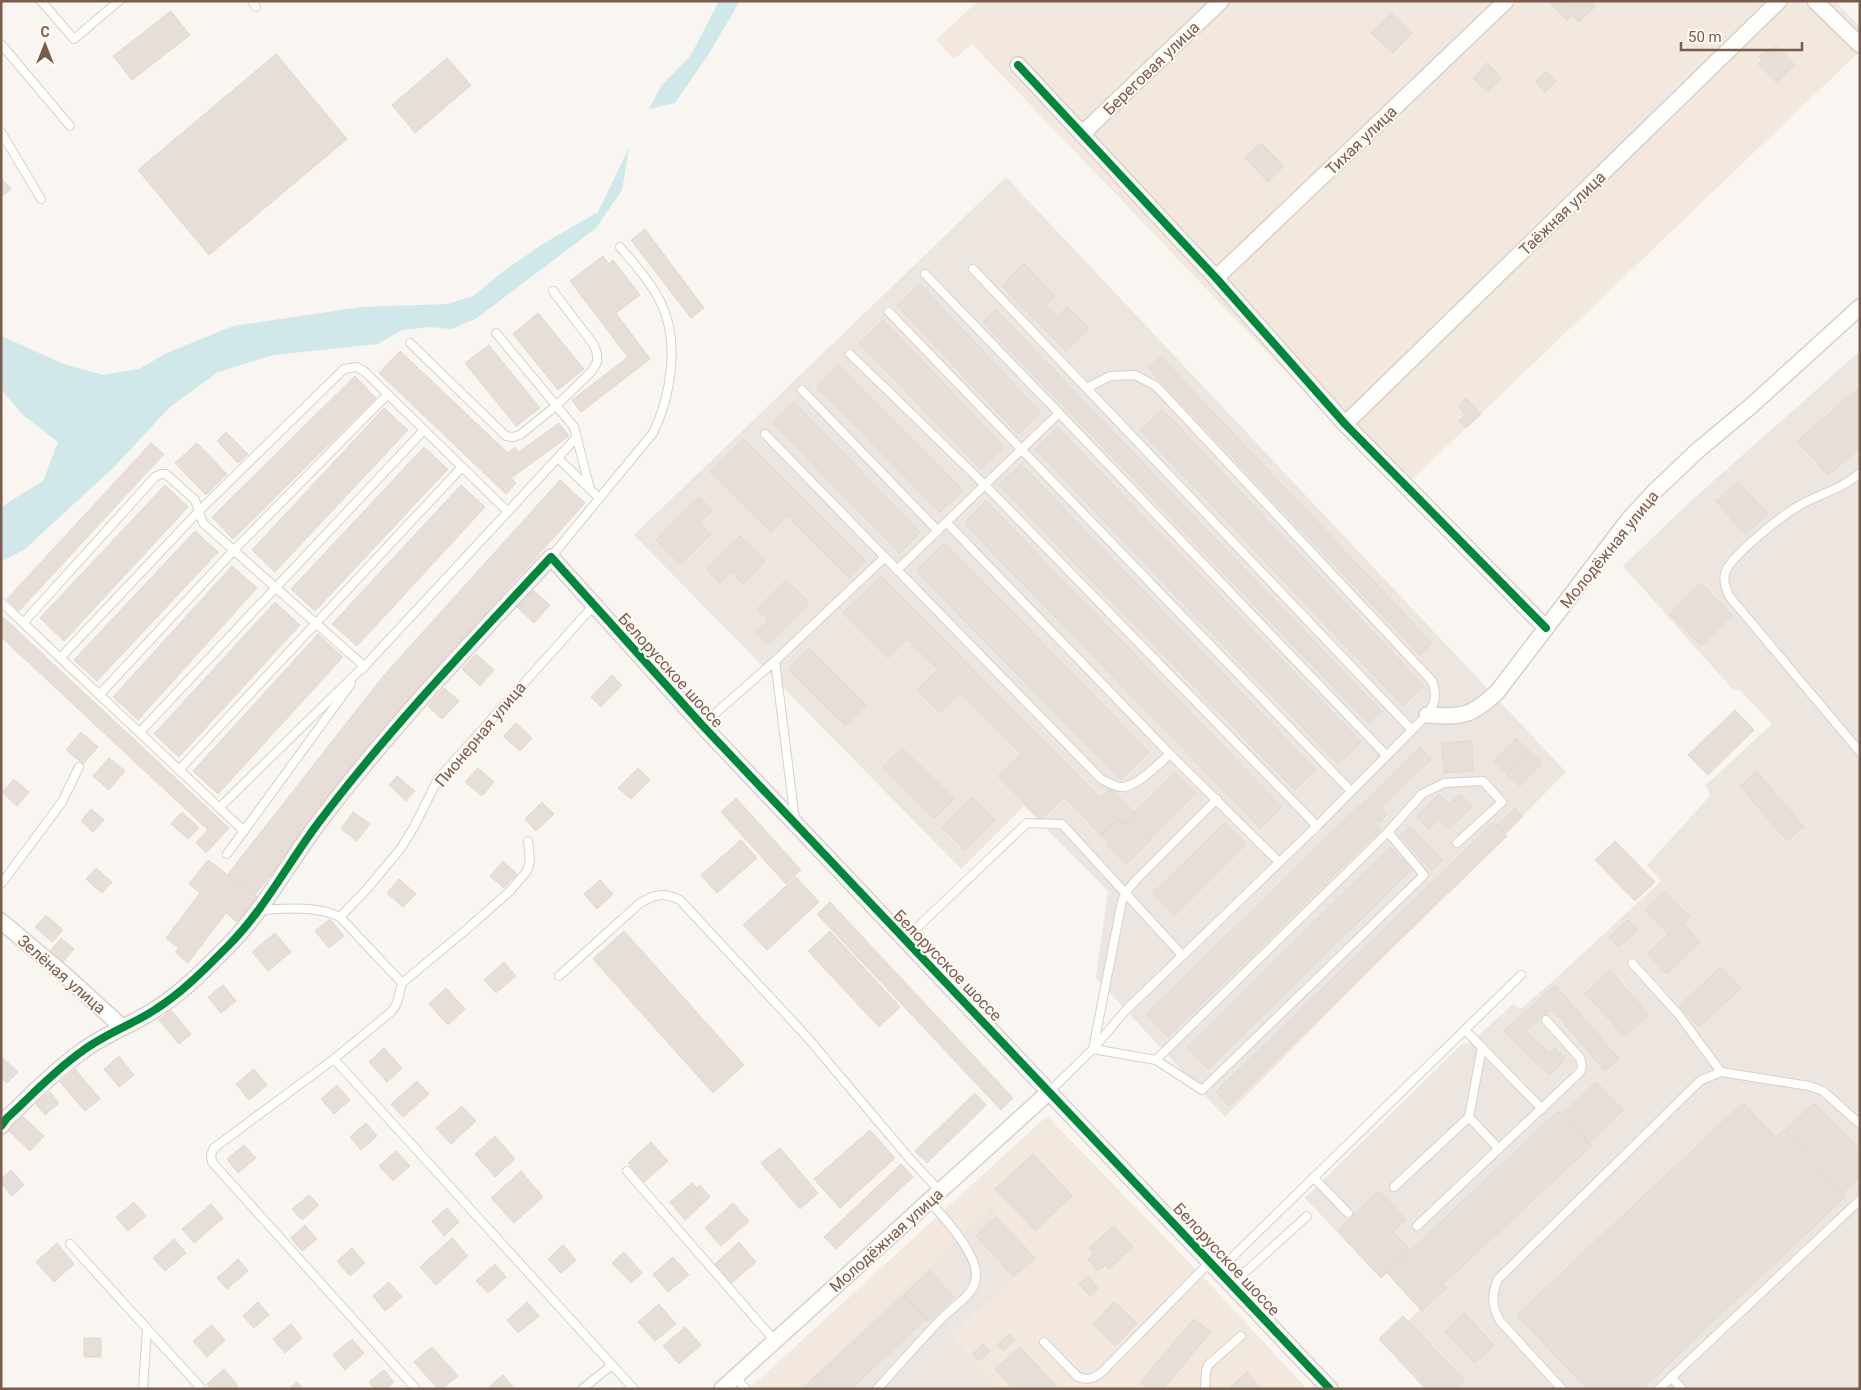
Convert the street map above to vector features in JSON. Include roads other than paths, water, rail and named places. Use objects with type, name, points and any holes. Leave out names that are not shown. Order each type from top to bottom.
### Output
[{"type":"street","name":"Береговая улица","points":[[1082,134],[1221,1]]},
{"type":"street","name":"Тихая улица","points":[[1216,278],[1506,1]]},
{"type":"street","name":"Таёжная улица","points":[[1345,424],[1779,1]]},
{"type":"street","points":[[1815,1],[1860,44]]},
{"type":"street","points":[[1018,65],[1216,278],[1345,424],[1546,628]]},
{"type":"street","name":"Молодёжная улица","points":[[1427,715],[1453,716],[1466,714],[1482,707],[1498,691],[1629,519],[1654,492],[1697,451],[1751,406],[1860,308]]},
{"type":"street","points":[[3,1119],[80,1052],[101,1037],[144,1016],[171,999],[229,945],[258,910],[319,822],[382,744],[551,557]]},
{"type":"street","name":"Белорусское шоссе","points":[[551,557],[702,725],[1330,1389]]},
{"type":"street","name":"Зелёная улица","points":[[1,921],[122,1027]]},
{"type":"street","name":"Молодёжная улица","points":[[722,1389],[1050,1091]]},
{"type":"lane","points":[[41,1],[74,39],[119,1]]},
{"type":"lane","points":[[1,44],[70,126]]},
{"type":"lane","points":[[1,132],[41,199]]},
{"type":"lane","points":[[551,557],[652,432],[661,416],[668,392],[672,367],[669,328],[662,305],[651,286],[620,248]]},
{"type":"lane","points":[[973,269],[1412,730]]},
{"type":"lane","points":[[925,274],[1386,756]]},
{"type":"lane","points":[[410,343],[506,436],[520,435],[557,405],[592,371],[597,362],[594,345],[553,291]]},
{"type":"lane","points":[[888,312],[1351,791]]},
{"type":"lane","points":[[496,333],[574,427],[590,489]]},
{"type":"lane","points":[[850,354],[985,485],[1316,826]]},
{"type":"lane","points":[[61,657],[199,511],[344,369],[357,367],[364,372],[508,512]]},
{"type":"lane","points":[[1050,1091],[1093,1048],[1125,1010],[1316,826],[1427,715],[1436,698],[1436,691],[1432,681],[1156,386],[1135,375],[1110,376],[1087,388]]},
{"type":"lane","points":[[802,390],[938,531]]},
{"type":"lane","points":[[100,694],[234,550],[388,394]]},
{"type":"lane","points":[[897,570],[1059,413]]},
{"type":"lane","points":[[140,732],[275,586],[424,430]]},
{"type":"lane","points":[[765,434],[1101,778],[1114,786],[1122,788],[1132,785],[1170,754]]},
{"type":"lane","points":[[219,808],[364,666],[578,437]]},
{"type":"lane","points":[[558,458],[599,498]]},
{"type":"lane","points":[[179,770],[462,467]]},
{"type":"lane","points":[[1860,473],[1850,482],[1802,504],[1774,523],[1730,564],[1724,574],[1724,584],[1729,596],[1860,752]]},
{"type":"lane","points":[[24,622],[155,477],[166,474],[195,500],[204,523],[364,666]]},
{"type":"lane","points":[[946,523],[1170,754],[1279,862]]},
{"type":"lane","points":[[702,725],[775,661],[885,557]]},
{"type":"lane","points":[[2,603],[244,832]]},
{"type":"lane","name":"Пионерная улица","points":[[340,917],[367,889],[401,848],[414,827],[438,779],[594,605]]},
{"type":"lane","points":[[775,661],[796,825]]},
{"type":"lane","points":[[227,854],[364,666]]},
{"type":"lane","points":[[1,884],[62,802],[79,767]]},
{"type":"lane","points":[[1156,1060],[1388,832],[1422,794],[1444,783],[1483,781],[1502,802],[1457,843]]},
{"type":"lane","points":[[1093,1048],[1122,901],[1126,892],[1217,799]]},
{"type":"lane","points":[[904,940],[1027,823],[1062,824],[1182,955]]},
{"type":"lane","points":[[1093,1048],[1156,1060],[1202,1090],[1424,875],[1388,832]]},
{"type":"lane","points":[[416,1389],[212,1162],[211,1155],[214,1148],[334,1059],[392,1011],[397,1003],[402,983],[510,891],[527,870],[530,861],[528,842]]},
{"type":"lane","points":[[559,976],[639,904],[658,894],[669,895],[680,900],[808,1037],[909,1158],[940,1191]]},
{"type":"lane","points":[[258,910],[316,909],[340,917],[402,983]]},
{"type":"lane","points":[[1632,963],[1678,1015],[1721,1072]]},
{"type":"lane","points":[[1044,1342],[1078,1377],[1086,1380],[1102,1372],[1215,1266],[1313,1178],[1521,975]]},
{"type":"lane","points":[[1417,1226],[1580,1072],[1582,1066],[1580,1058],[1546,1020]]},
{"type":"lane","points":[[1465,1030],[1542,1108]]},
{"type":"lane","points":[[1394,1187],[1468,1117],[1482,1047]]},
{"type":"lane","points":[[334,1059],[634,1389]]},
{"type":"lane","points":[[1562,1389],[1500,1321],[1494,1311],[1492,1299],[1498,1280],[1701,1080],[1721,1072],[1809,1086],[1822,1091],[1860,1124]]},
{"type":"lane","points":[[1468,1117],[1500,1149]]},
{"type":"lane","points":[[627,1171],[775,1341]]},
{"type":"lane","points":[[1313,1178],[1348,1213]]},
{"type":"lane","points":[[1659,1389],[1860,1200]]},
{"type":"lane","points":[[877,1389],[942,1318],[971,1291],[975,1283],[976,1273],[974,1265],[964,1244],[947,1220],[929,1201]]},
{"type":"lane","points":[[1232,1284],[1307,1216]]},
{"type":"lane","points":[[70,1244],[202,1389]]},
{"type":"lane","points":[[143,1389],[147,1329]]},
{"type":"lane","points":[[1205,1389],[1208,1365],[1241,1336]]},
{"type":"lane","points":[[582,1389],[612,1365]]},
{"type":"lane","points":[[735,1378],[746,1389]]},
{"type":"lane","points":[[1671,1378],[1682,1389]]},
{"type":"water","points":[[719,1],[740,1],[708,55],[675,103],[649,109],[661,86],[691,55]]},
{"type":"water","points":[[629,148],[622,190],[596,228],[477,318],[451,329],[430,327],[402,330],[378,344],[274,355],[218,372],[170,407],[114,467],[25,549],[1,562],[1,507],[43,481],[58,442],[23,415],[1,389],[1,336],[64,364],[103,375],[139,369],[167,353],[233,326],[361,307],[448,304],[473,296],[541,245],[598,212]]}]
